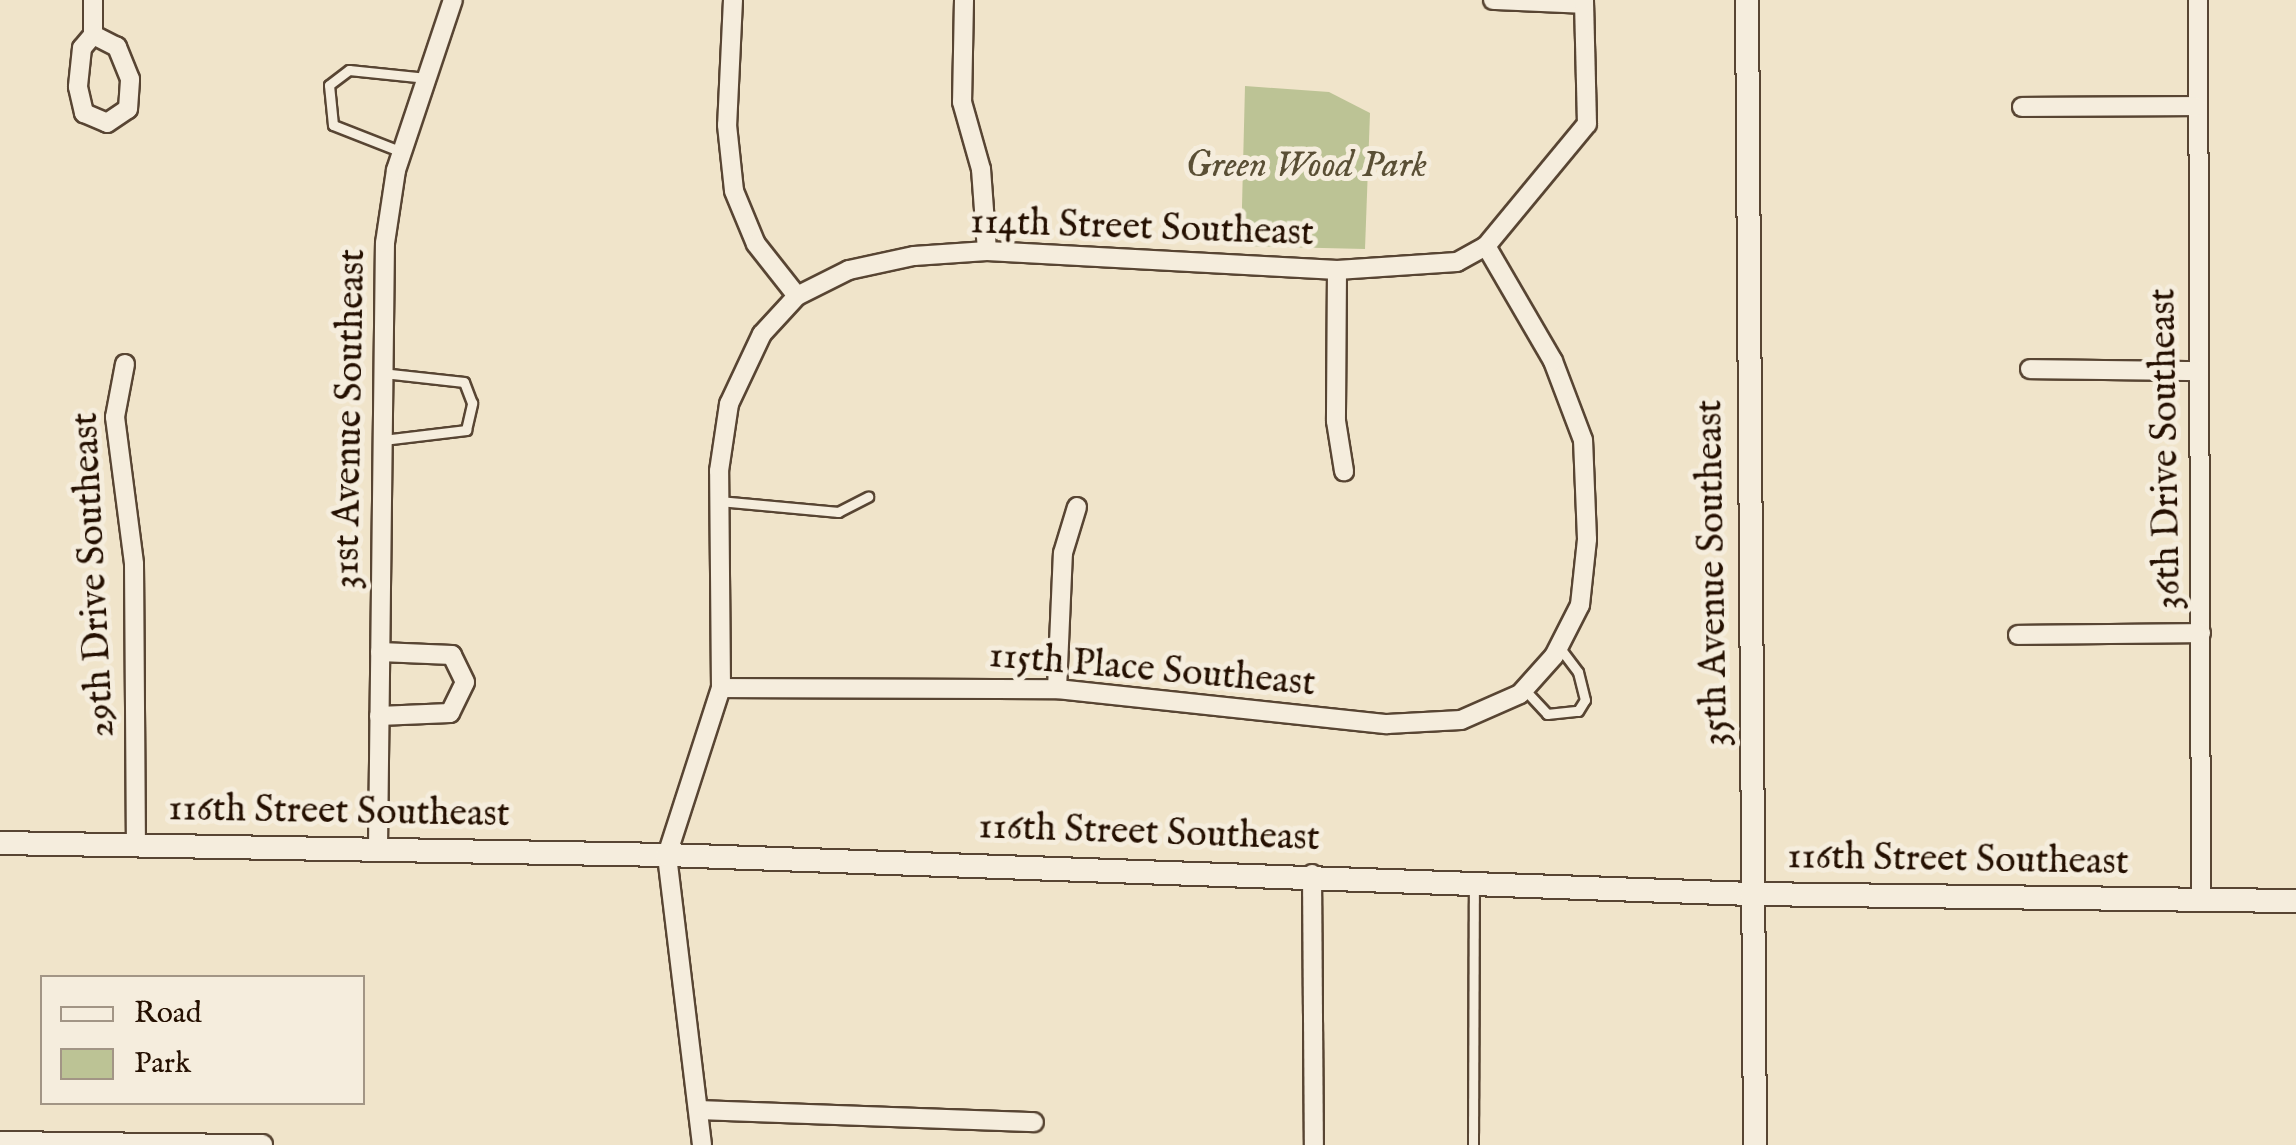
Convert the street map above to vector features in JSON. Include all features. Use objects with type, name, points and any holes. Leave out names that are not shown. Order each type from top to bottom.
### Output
[{"type":"street","points":[[93,0],[94,35],[82,48],[78,87],[84,114],[107,123],[128,110],[130,79],[117,47],[94,35]]},
{"type":"street","name":"31st Avenue Southeast","points":[[378,848],[385,243],[402,152],[452,0]]},
{"type":"street","points":[[702,1145],[666,855],[722,688],[719,502],[729,404],[762,334],[797,296],[756,244],[734,191],[727,125],[734,0]]},
{"type":"street","points":[[964,0],[962,102],[980,169],[987,251]]},
{"type":"street","points":[[1486,246],[1586,124],[1584,2],[1493,0]]},
{"type":"street","name":"35th Avenue Southeast","points":[[1747,0],[1755,1145]]},
{"type":"street","name":"36th Drive Southeast","points":[[2198,0],[2201,898]]},
{"type":"street","points":[[2022,107],[2196,106]]},
{"type":"street","name":"114th Street Southeast","points":[[797,296],[849,270],[914,256],[987,251],[1337,270],[1440,265],[1486,246]]},
{"type":"street","name":"115th Place Southeast","points":[[722,688],[1057,689],[1388,724],[1461,720],[1524,689],[1556,652],[1580,605],[1587,539],[1584,440],[1553,361],[1486,246]]},
{"type":"street","points":[[1337,270],[1336,422],[1344,471]]},
{"type":"street","name":"29th Drive Southeast","points":[[126,364],[114,417],[134,564],[136,844]]},
{"type":"street","points":[[2030,369],[2198,371]]},
{"type":"street","points":[[1057,689],[1063,553],[1077,507]]},
{"type":"street","points":[[2018,635],[2201,633]]},
{"type":"street","points":[[380,652],[452,655],[465,682],[450,713],[380,716]]},
{"type":"street","name":"116th Street Southeast","points":[[0,842],[666,855],[1312,874],[1752,894],[2296,901]]},
{"type":"street","points":[[1312,874],[1314,1145]]},
{"type":"street","points":[[700,1110],[1034,1122]]},
{"type":"street","points":[[0,1141],[264,1144]]},
{"type":"lane","points":[[402,152],[333,125],[329,84],[350,70],[427,78]]},
{"type":"lane","points":[[382,440],[466,430],[472,402],[464,382],[384,372]]},
{"type":"lane","points":[[719,502],[838,512],[868,497]]},
{"type":"lane","points":[[1524,689],[1547,714],[1578,711],[1585,700],[1578,672],[1556,652]]},
{"type":"lane","points":[[1473,1145],[1474,881]]},
{"type":"green space","name":"Green Wood Park","points":[[1245,86],[1329,92],[1370,113],[1365,249],[1241,246]]}]
